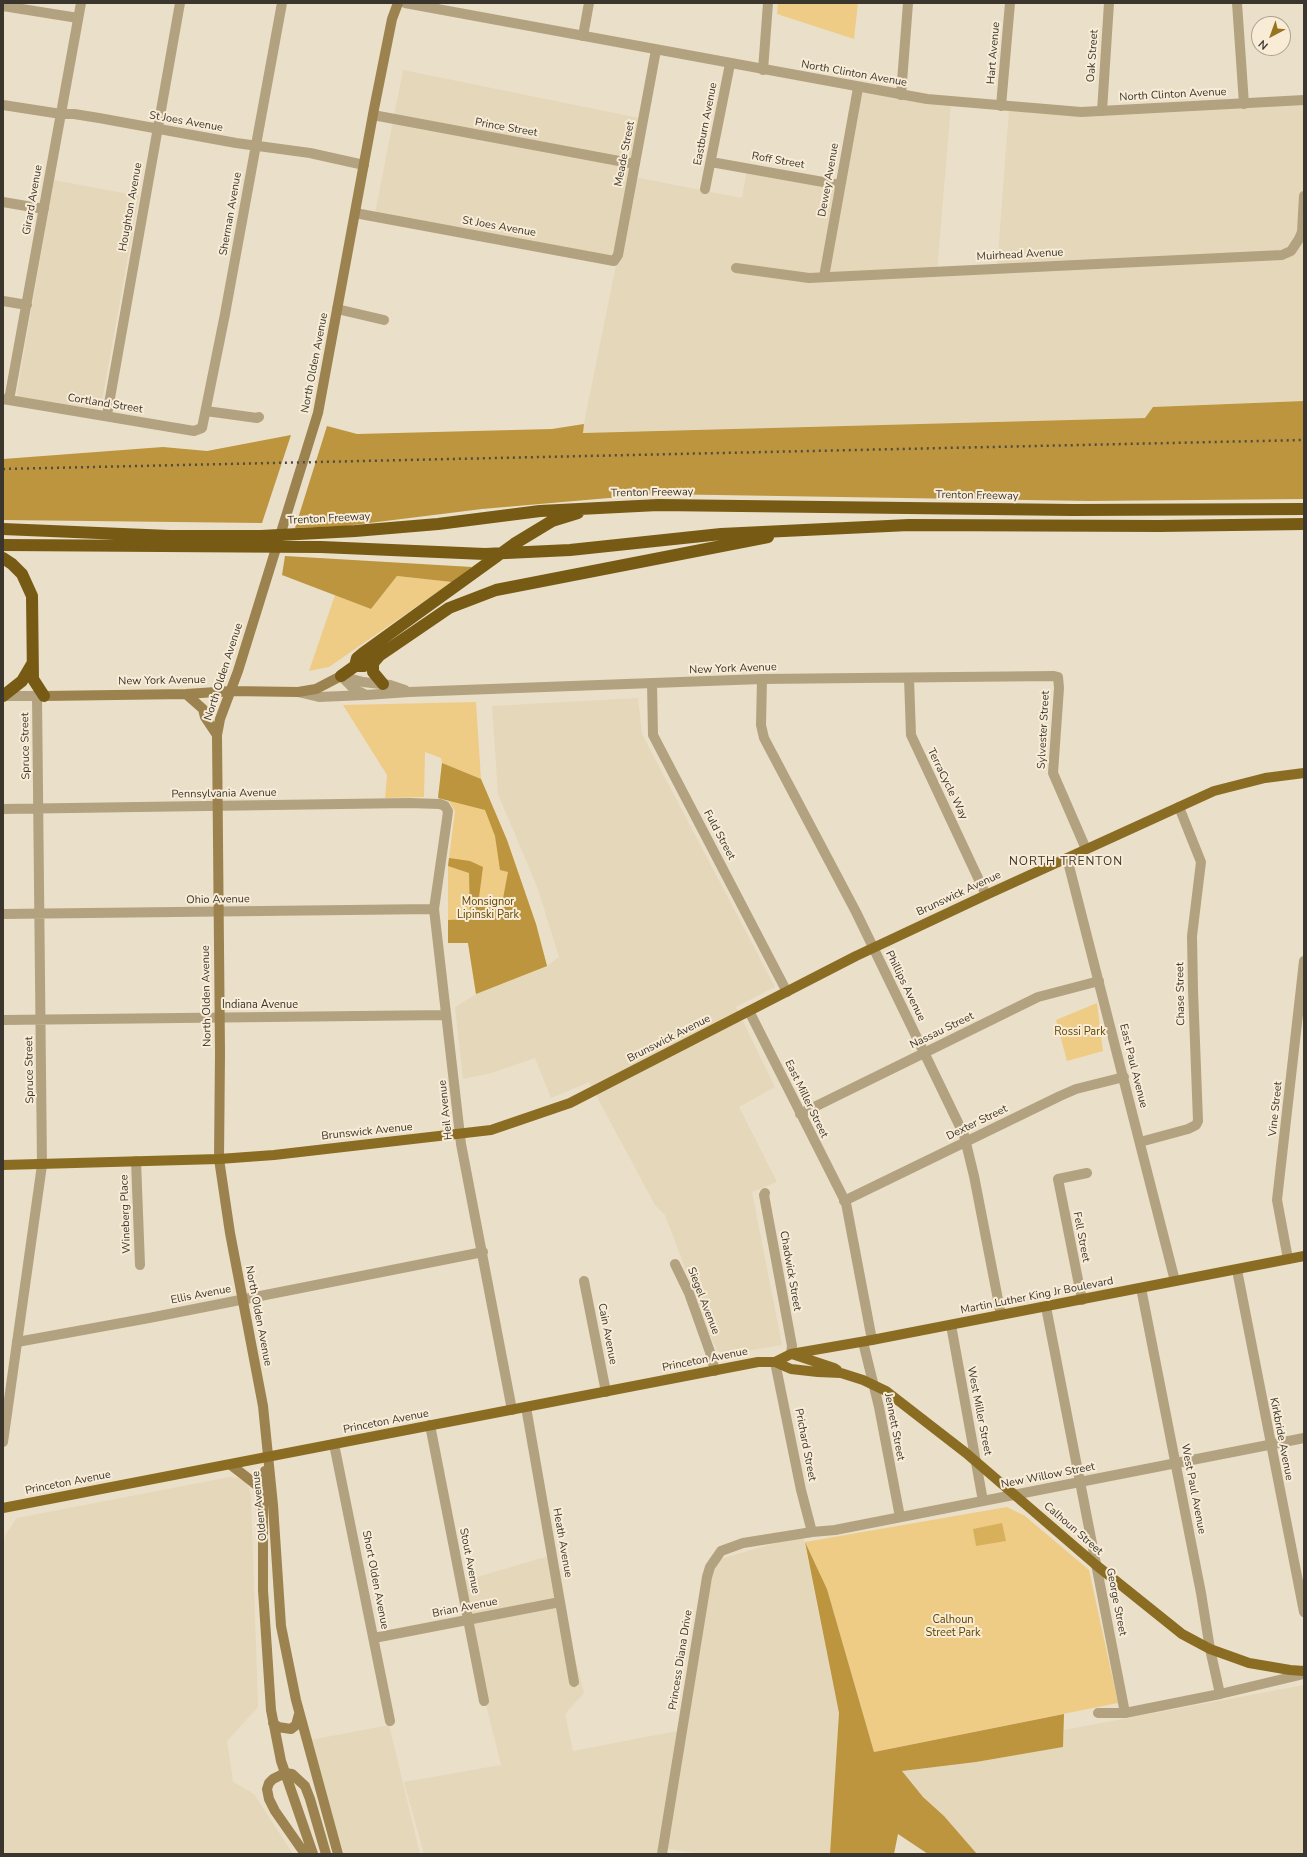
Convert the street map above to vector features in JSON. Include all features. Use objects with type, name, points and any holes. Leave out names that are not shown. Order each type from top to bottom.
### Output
[{"type":"highway","name":"Trenton Freeway","points":[[3,529],[170,536],[261,536],[363,531],[438,524],[540,511],[658,505],[1080,510],[1304,509]]},
{"type":"highway","points":[[355,666],[357,658],[363,653],[526,536],[552,521],[595,508]]},
{"type":"highway","points":[[3,545],[321,547],[486,554],[570,550],[721,534],[793,530],[960,524],[1152,526],[1304,524]]},
{"type":"highway","points":[[341,676],[355,666],[364,666],[450,608],[496,590],[730,546],[793,530]]},
{"type":"highway","points":[[3,558],[12,564],[22,574],[28,584],[32,596],[33,679],[40,696]]},
{"type":"highway","points":[[380,654],[373,663],[373,668],[374,675],[383,684]]},
{"type":"highway","points":[[3,696],[22,681],[32,664]]},
{"type":"main road","name":"North Olden Avenue","points":[[267,1457],[263,1406],[242,1299],[219,1159],[217,735],[220,719],[231,691],[316,420],[392,19],[398,3]]},
{"type":"main road","name":"New York Avenue","points":[[40,696],[186,694],[231,691],[298,692],[316,690],[341,676]]},
{"type":"main road","points":[[186,694],[203,709],[205,717],[217,735]]},
{"type":"main road","name":"Brunswick Avenue","points":[[3,1165],[219,1159],[274,1155],[491,1130],[566,1104],[874,948],[1179,807],[1224,788],[1265,778],[1304,773]]},
{"type":"main road","name":"Martin Luther King Jr Boulevard","points":[[775,1362],[791,1354],[1046,1307],[1304,1256]]},
{"type":"main road","name":"Calhoun Street","points":[[791,1354],[834,1368],[841,1373]]},
{"type":"main road","name":"Princeton Avenue","points":[[3,1508],[758,1362],[775,1362]]},
{"type":"main road","name":"Calhoun Street","points":[[775,1362],[790,1369],[841,1373],[886,1391],[977,1463],[1096,1565],[1169,1625],[1191,1640],[1239,1660],[1265,1667],[1304,1671]]},
{"type":"main road","name":"Olden Avenue","points":[[267,1457],[263,1490],[263,1590],[273,1723],[285,1773],[313,1854]]},
{"type":"main road","name":"Olden Avenue","points":[[267,1457],[274,1511],[281,1626],[299,1712],[338,1854]]},
{"type":"main road","points":[[231,1465],[263,1490]]},
{"type":"main road","points":[[265,1628],[281,1626]]},
{"type":"main road","points":[[273,1723],[278,1728],[291,1729],[296,1725],[299,1712]]},
{"type":"main road","points":[[305,1854],[275,1811],[266,1789],[273,1779],[285,1773],[292,1774],[305,1786],[326,1854]]},
{"type":"street","name":"Girard Avenue","points":[[6,400],[27,305],[81,3]]},
{"type":"street","name":"Houghton Avenue","points":[[107,415],[180,3]]},
{"type":"street","name":"Sherman Avenue","points":[[202,428],[282,3]]},
{"type":"street","name":"North Clinton Avenue","points":[[405,3],[858,88],[927,99],[1081,112],[1304,100]]},
{"type":"street","points":[[583,36],[589,3]]},
{"type":"street","points":[[763,70],[768,3]]},
{"type":"street","points":[[900,95],[908,3]]},
{"type":"street","name":"Hart Avenue","points":[[1001,106],[1010,3]]},
{"type":"street","name":"Oak Street","points":[[1102,111],[1109,3]]},
{"type":"street","points":[[1237,3],[1244,104]]},
{"type":"street","points":[[3,6],[78,18]]},
{"type":"street","name":"Meade Street","points":[[614,261],[618,254],[656,50]]},
{"type":"street","name":"Eastburn Avenue","points":[[705,189],[730,64]]},
{"type":"street","name":"Dewey Avenue","points":[[824,277],[858,88]]},
{"type":"street","name":"St Joes Avenue","points":[[3,105],[61,114],[74,114],[157,129],[310,153],[364,165]]},
{"type":"street","name":"Prince Street","points":[[374,116],[635,164]]},
{"type":"street","name":"Roff Street","points":[[711,162],[840,185]]},
{"type":"street","name":"Muirhead Avenue","points":[[736,268],[809,278],[1282,254],[1291,251],[1300,239],[1304,196]]},
{"type":"street","points":[[3,202],[44,210]]},
{"type":"street","name":"St Joes Avenue","points":[[355,213],[614,261]]},
{"type":"street","points":[[3,301],[27,305]]},
{"type":"street","points":[[337,309],[384,320]]},
{"type":"street","name":"Cortland Street","points":[[6,400],[107,415],[194,431],[202,428]]},
{"type":"street","points":[[206,411],[258,418],[260,417]]},
{"type":"street","points":[[341,676],[354,690],[366,695]]},
{"type":"street","name":"New York Avenue","points":[[341,676],[363,682],[383,684],[409,692]]},
{"type":"street","name":"New York Avenue","points":[[298,692],[319,697],[409,692],[762,679],[1054,676],[1058,678]]},
{"type":"street","name":"TerraCycle Way","points":[[908,678],[911,735],[986,895]]},
{"type":"street","name":"Sylvester Street","points":[[1058,678],[1059,688],[1053,773],[1086,849]]},
{"type":"street","name":"Phillips Avenue","points":[[762,679],[761,725],[764,738],[874,948],[966,1140],[1001,1315]]},
{"type":"street","name":"Fuld Street","points":[[652,683],[653,735],[787,992]]},
{"type":"street","name":"New York Avenue","points":[[3,696],[40,696]]},
{"type":"street","name":"Spruce Street","points":[[3,1442],[42,1165],[38,809],[40,696]]},
{"type":"street","name":"Pennsylvania Avenue","points":[[3,809],[440,804],[445,806]]},
{"type":"street","name":"Heil Avenue","points":[[445,806],[448,811],[448,818],[434,908],[460,1134],[512,1410]]},
{"type":"street","name":"Chase Street","points":[[1140,1142],[1193,1127],[1198,1123],[1199,1116],[1193,997],[1192,936],[1200,862],[1179,807]]},
{"type":"street","name":"East Paul Avenue","points":[[1067,858],[1124,1077],[1174,1281]]},
{"type":"street","name":"Ohio Avenue","points":[[3,914],[434,908]]},
{"type":"street","name":"Vine Street","points":[[1288,1259],[1277,1200],[1304,961]]},
{"type":"street","name":"Nassau Street","points":[[800,1114],[1038,996],[1099,981]]},
{"type":"street","name":"East Miller Street","points":[[749,1012],[844,1199],[868,1341]]},
{"type":"street","name":"Indiana Avenue","points":[[3,1020],[446,1015]]},
{"type":"street","name":"Dexter Street","points":[[844,1199],[1076,1089],[1124,1077]]},
{"type":"street","name":"Wineberg Place","points":[[136,1161],[140,1265]]},
{"type":"street","name":"Fell Street","points":[[1082,1300],[1058,1179],[1087,1173]]},
{"type":"street","name":"Chadwick Street","points":[[765,1193],[792,1346],[791,1354]]},
{"type":"street","name":"Ellis Avenue","points":[[18,1342],[149,1318],[483,1252]]},
{"type":"street","name":"Siegel Avenue","points":[[675,1264],[688,1293],[710,1352],[715,1371]]},
{"type":"street","name":"Kirkbride Avenue","points":[[1237,1270],[1270,1445],[1304,1612]]},
{"type":"street","name":"Cain Avenue","points":[[584,1281],[606,1392]]},
{"type":"street","name":"West Paul Avenue","points":[[1141,1288],[1208,1630],[1210,1649],[1220,1694]]},
{"type":"street","name":"George Street","points":[[1046,1307],[1125,1712]]},
{"type":"street","name":"West Miller Street","points":[[951,1325],[963,1399],[977,1463],[983,1501]]},
{"type":"street","name":"Jennett Street","points":[[868,1341],[874,1385],[900,1517]]},
{"type":"street","name":"Prichard Street","points":[[775,1362],[800,1484],[812,1532]]},
{"type":"street","name":"Heath Avenue","points":[[526,1407],[574,1682]]},
{"type":"street","name":"Stout Avenue","points":[[430,1425],[484,1701]]},
{"type":"street","name":"New Willow Street","points":[[797,1534],[834,1530],[1016,1496],[1304,1438]]},
{"type":"street","name":"Short Olden Avenue","points":[[334,1444],[390,1721]]},
{"type":"street","name":"Princess Diana Drive","points":[[662,1854],[710,1567],[721,1551],[731,1547],[743,1543],[797,1534]]},
{"type":"street","name":"Brian Avenue","points":[[374,1638],[560,1602]]},
{"type":"street","points":[[1098,1713],[1125,1712],[1220,1694],[1304,1674]]},
{"type":"shaded area","points":[[403,70],[644,119],[634,177],[742,198],[747,170],[842,185],[858,89],[951,104],[937,272],[997,267],[1009,110],[1304,99],[1304,401],[1153,407],[1145,418],[582,433],[616,265],[374,219]]},
{"type":"shaded area","points":[[54,180],[139,196],[101,406],[97,409],[19,397],[17,392]]},
{"type":"shaded area","points":[[638,698],[642,734],[775,987],[736,1007],[775,1087],[739,1107],[777,1182],[752,1192],[782,1345],[720,1355],[713,1342],[665,1215],[655,1205],[589,1082],[551,1098],[535,1058],[491,1073],[463,1079],[455,1007],[476,994],[547,966],[559,957],[538,889],[498,794],[492,706]]},
{"type":"shaded area","points":[[230,1477],[238,1478],[245,1482],[249,1488],[251,1498],[258,1707],[227,1741],[233,1782],[254,1794],[293,1854],[3,1854],[3,1547],[5,1535],[17,1518]]},
{"type":"shaded area","points":[[1002,1523],[1006,1541],[976,1546],[973,1529]]},
{"type":"shaded area","points":[[803,1535],[839,1713],[830,1854],[703,1854],[662,1848],[661,1854],[424,1854],[404,1782],[501,1765],[456,1583],[549,1556],[584,1693],[565,1714],[573,1751],[677,1731],[710,1562]]},
{"type":"shaded area","points":[[1304,1685],[1304,1854],[977,1854],[944,1816],[923,1797],[902,1771],[976,1762],[1063,1747],[1064,1730]]},
{"type":"shaded area","points":[[389,1725],[420,1854],[344,1854],[311,1740]]},
{"type":"green space","points":[[778,3],[858,3],[854,39],[777,14]]},
{"type":"green space","points":[[1304,401],[1304,499],[1090,501],[655,494],[482,509],[345,526],[295,528],[327,426],[357,434],[552,429],[584,424],[583,433],[1145,418],[1153,407]]},
{"type":"green space","points":[[291,435],[262,523],[3,520],[3,459],[163,447],[207,451]]},
{"type":"green space","points":[[285,556],[472,567],[452,582],[397,576],[371,609],[282,575]]},
{"type":"green space","points":[[397,576],[452,582],[329,667],[309,671],[335,595],[371,609]]},
{"type":"green space","name":"Monsignor Lipinski Park","points":[[476,702],[481,779],[507,840],[536,924],[547,966],[476,994],[468,943],[448,943],[448,866],[455,811],[448,800],[438,798],[442,763],[441,758],[425,752],[424,797],[385,798],[387,775],[343,705]]},
{"type":"green space","name":"Monsignor Lipinski Park","points":[[442,763],[481,779],[507,840],[536,924],[547,966],[476,994],[468,943],[448,943],[448,920],[470,919],[469,873],[448,866],[449,858],[470,861],[483,867],[478,905],[501,909],[508,872],[500,870],[495,836],[485,810],[438,798]]},
{"type":"green space","name":"Rossi Park","points":[[1097,1003],[1103,1051],[1067,1061],[1056,1020]]},
{"type":"green space","name":"Calhoun Street Park","points":[[1007,1507],[1025,1516],[1089,1570],[1118,1703],[874,1752],[827,1589],[805,1542]]},
{"type":"green space","points":[[805,1542],[827,1589],[874,1752],[1064,1714],[1063,1747],[976,1762],[902,1771],[923,1797],[944,1816],[977,1854],[928,1854],[898,1834],[894,1854],[830,1854],[839,1713]]},
{"type":"railway","points":[[3,469],[1304,440]]},
{"type":"district","name":"NORTH TRENTON","points":[[1066,862]]}]
